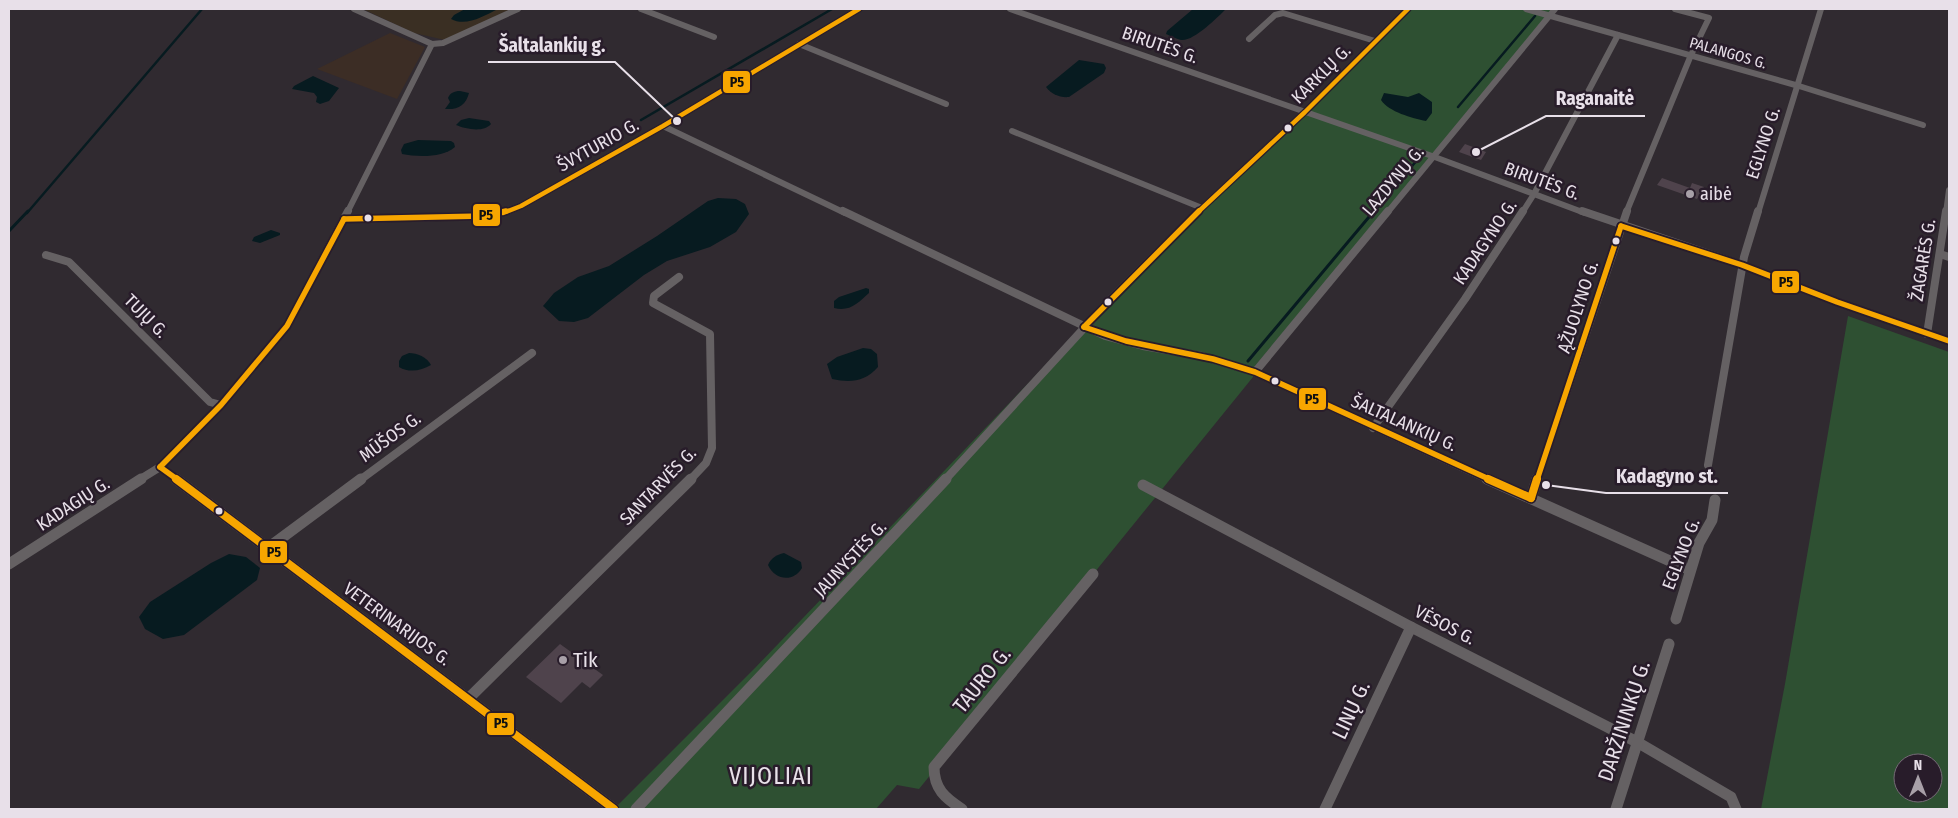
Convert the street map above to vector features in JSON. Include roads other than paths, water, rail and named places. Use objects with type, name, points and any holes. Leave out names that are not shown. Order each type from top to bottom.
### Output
[{"type":"street","points":[[354,9],[432,44],[443,43],[518,9]]},
{"type":"street","points":[[641,9],[714,37]]},
{"type":"street","name":"ŠVYTURIO G.","points":[[344,219],[482,216],[502,213],[521,206],[663,126],[859,9]]},
{"type":"street","name":"BIRUTĖS G.","points":[[1010,9],[1432,156],[1621,226],[1742,265],[1837,302],[1949,342]]},
{"type":"street","name":"KARKLŲ G.","points":[[1084,327],[1202,208],[1305,112],[1408,9]]},
{"type":"street","name":"PALANGOS G.","points":[[1526,9],[1799,86],[1923,126]]},
{"type":"street","name":"LAZDYNŲ G.","points":[[1255,372],[1555,9]]},
{"type":"street","name":"ĄŽUOLYNO G.","points":[[1531,498],[1621,226],[1691,56],[1709,18],[1675,9]]},
{"type":"street","name":"EGLYNO G.","points":[[1708,466],[1742,265],[1822,9]]},
{"type":"street","points":[[1249,39],[1275,15],[1284,13],[1375,41]]},
{"type":"street","name":"KADAGYNO G.","points":[[1373,428],[1465,299],[1534,194],[1618,35]]},
{"type":"street","name":"KADAGIŲ G.","points":[[9,564],[160,467],[221,404],[286,326],[344,219],[432,44]]},
{"type":"street","points":[[798,44],[946,104]]},
{"type":"street","name":"ŠALTALANKIŲ G.","points":[[663,126],[1084,327],[1105,336],[1143,346],[1202,356],[1255,372],[1373,428],[1690,570]]},
{"type":"street","points":[[1012,130],[1202,208]]},
{"type":"street","name":"ŽAGARĖS G.","points":[[1928,334],[1949,190]]},
{"type":"street","points":[[1940,254],[1949,257]]},
{"type":"street","name":"TUJŲ G.","points":[[46,255],[69,262],[210,402],[221,404]]},
{"type":"street","name":"SANTARVĖS G.","points":[[468,698],[697,473],[710,456],[712,448],[710,334],[653,303],[654,296],[679,277]]},
{"type":"street","name":"JAUNYSTĖS G.","points":[[636,809],[878,553],[1084,327]]},
{"type":"street","name":"MŪŠOS G.","points":[[268,548],[532,353]]},
{"type":"street","name":"VETERINARIJOS G.","points":[[160,467],[614,809]]},
{"type":"street","name":"VĖSOS G.","points":[[1143,485],[1411,627],[1637,742],[1731,797],[1736,809]]},
{"type":"street","name":"EGLYNO G.","points":[[1676,618],[1690,570],[1700,543],[1712,520],[1715,500]]},
{"type":"street","name":"TAURO G.","points":[[962,809],[943,797],[933,780],[934,767],[1093,574]]},
{"type":"street","name":"LINŲ G.","points":[[1325,809],[1411,627]]},
{"type":"street","name":"DARŽININKŲ G.","points":[[1616,809],[1669,644]]},
{"type":"water","points":[[465,9],[498,9],[469,21],[463,22],[451,19],[454,15]]},
{"type":"water","points":[[1193,9],[1226,9],[1205,28],[1186,40],[1166,34],[1167,31]]},
{"type":"water","points":[[1079,60],[1104,64],[1106,68],[1104,73],[1069,97],[1053,94],[1046,87]]},
{"type":"water","points":[[313,76],[339,88],[329,101],[320,104],[316,102],[317,97],[314,93],[292,89]]},
{"type":"water","points":[[460,91],[469,93],[464,104],[458,108],[445,109],[450,102],[448,98],[450,95]]},
{"type":"water","points":[[1384,93],[1408,97],[1419,93],[1432,102],[1432,113],[1426,121],[1401,114],[1389,108],[1381,100]]},
{"type":"water","points":[[469,118],[489,121],[491,124],[484,129],[469,129],[456,125],[461,120]]},
{"type":"water","points":[[418,140],[451,141],[455,147],[450,151],[437,155],[415,156],[402,154],[401,150],[404,144]]},
{"type":"water","points":[[718,198],[736,199],[745,204],[749,214],[736,232],[710,247],[667,261],[644,275],[588,318],[574,322],[559,321],[543,306],[554,293],[578,277],[609,266],[708,201]]},
{"type":"water","points":[[271,230],[280,233],[280,235],[260,243],[252,241],[254,237]]},
{"type":"water","points":[[866,288],[869,289],[869,293],[853,306],[845,309],[834,308],[834,301],[839,297]]},
{"type":"water","points":[[863,348],[871,349],[877,354],[878,367],[873,372],[857,380],[832,379],[827,364],[837,357]]},
{"type":"water","points":[[409,353],[422,356],[431,365],[415,370],[399,367],[399,361],[402,356]]},
{"type":"water","points":[[784,553],[801,562],[802,568],[794,576],[780,577],[768,565],[774,557]]},
{"type":"water","points":[[229,554],[246,557],[260,568],[257,580],[184,635],[163,639],[145,629],[139,617],[150,602],[211,563]]},
{"type":"waterway","points":[[27,213],[202,9]]},
{"type":"waterway","points":[[641,120],[832,9]]},
{"type":"waterway","points":[[1458,107],[1535,16]]},
{"type":"waterway","points":[[1373,213],[1418,159]]},
{"type":"waterway","points":[[9,231],[28,211]]},
{"type":"waterway","points":[[1248,361],[1374,211]]},
{"type":"place","name":"Šaltalankių g.","points":[[677,121]]},
{"type":"place","name":"Raganaitė","points":[[1476,152]]},
{"type":"place","name":"aibė","points":[[1690,194]]},
{"type":"place","name":"Kadagyno st.","points":[[1546,485]]},
{"type":"place","name":"Tik","points":[[563,660]]},
{"type":"district","name":"VIJOLIAI","points":[[771,776]]}]
